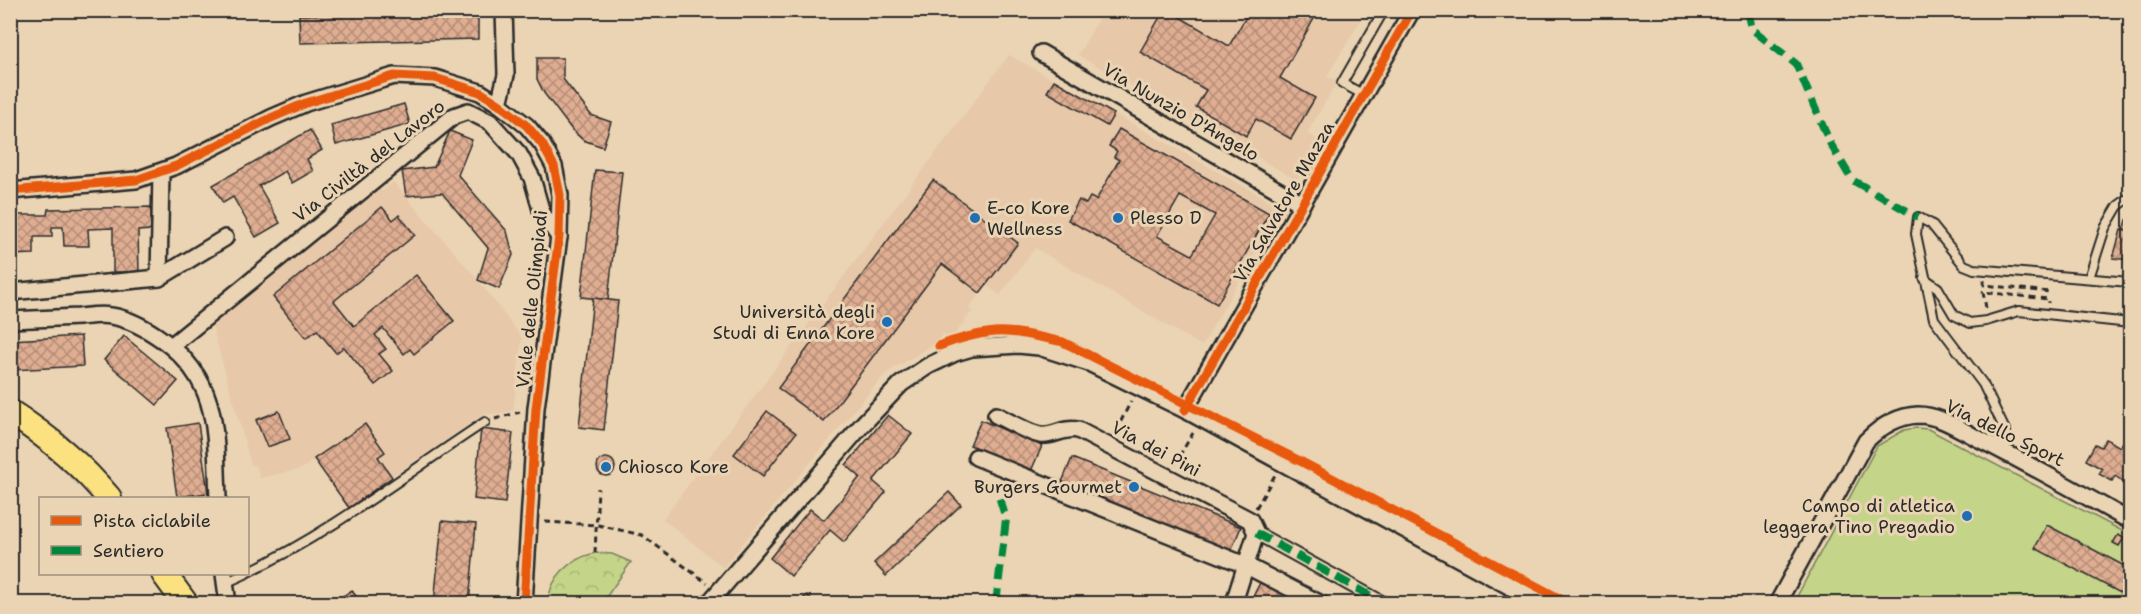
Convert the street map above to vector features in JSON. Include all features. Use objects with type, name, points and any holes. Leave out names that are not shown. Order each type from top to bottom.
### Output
[{"type":"main road","points":[[10,412],[39,431],[66,453],[108,497]]},
{"type":"main road","points":[[165,575],[186,603]]},
{"type":"street","points":[[499,104],[506,75],[504,10]]},
{"type":"street","name":"Via Salvatore Mazza","points":[[1185,411],[1412,10]]},
{"type":"street","name":"Via Nunzio D'Angelo","points":[[1041,53],[1302,204]]},
{"type":"street","name":"Viale delle Olimpiadi","points":[[10,190],[136,180],[160,172],[297,107],[331,94],[394,76],[435,78],[480,92],[527,126],[542,144],[554,166],[560,195],[560,237],[536,408],[524,603]]},
{"type":"street","name":"Via Civiltà del Lavoro","points":[[171,346],[454,116],[468,111],[490,122],[519,154],[532,178],[542,213],[560,237]]},
{"type":"street","points":[[159,278],[160,172]]},
{"type":"street","points":[[10,292],[159,278],[225,238]]},
{"type":"street","points":[[10,320],[110,315],[149,330],[171,346],[192,367],[205,387],[210,402],[214,424],[218,497]]},
{"type":"street","points":[[708,603],[862,425],[901,384],[928,366],[955,353],[993,345],[1039,347],[1089,363],[1185,411],[1542,603]]},
{"type":"street","name":"Via dei Pini","points":[[996,415],[1040,435],[1068,428],[1078,430],[1253,526]]},
{"type":"street","name":"Via dello Sport","points":[[1778,603],[1866,441],[1880,427],[1896,420],[1918,415],[1940,420],[2006,452],[2130,521]]},
{"type":"street","points":[[976,457],[1245,565],[1321,603]]},
{"type":"street","points":[[1237,603],[1236,596],[1253,526],[1385,603]]},
{"type":"street","points":[[174,575],[195,603]]},
{"type":"street","points":[[225,578],[228,603]]},
{"type":"lane","points":[[1364,95],[1342,82],[1384,10]]},
{"type":"lane","points":[[2090,278],[2105,228],[2118,206],[2130,197]]},
{"type":"lane","points":[[2006,452],[2005,430],[1983,384],[1934,319],[1916,234],[1918,217],[1932,224],[1964,265],[1974,269],[2130,282]]},
{"type":"lane","points":[[1924,278],[1938,288],[1954,315],[1970,323],[1986,321],[2019,311],[2130,322]]},
{"type":"lane","points":[[249,572],[279,557],[351,513],[485,422]]},
{"type":"path","points":[[2016,296],[2017,289],[2050,292]]},
{"type":"path","points":[[1983,297],[1983,292],[2048,299]]},
{"type":"path","points":[[1108,446],[1131,401]]},
{"type":"path","points":[[485,422],[536,408]]},
{"type":"path","points":[[1175,463],[1193,433]]},
{"type":"path","points":[[1253,526],[1275,476]]},
{"type":"path","points":[[595,554],[598,488]]},
{"type":"path","points":[[537,521],[598,525],[642,535],[711,587]]},
{"type":"shaded area","points":[[1103,11],[1366,11],[1327,76],[1337,82],[1307,133],[1320,141],[1297,180],[1078,55]]},
{"type":"shaded area","name":"Università degli Studi di Enna Kore","points":[[1009,55],[1281,207],[1202,346],[1035,248],[1000,295],[986,285],[969,308],[972,311],[951,339],[943,333],[936,343],[882,377],[723,567],[663,519]]},
{"type":"shaded area","points":[[393,182],[478,280],[522,338],[513,411],[483,415],[392,476],[378,457],[385,452],[365,424],[301,469],[260,478],[257,467],[251,464],[211,322],[377,189],[383,191]]},
{"type":"green space","name":"Campo di atletica leggera Tino Pregadio","points":[[1928,429],[2130,535],[2130,603],[1793,604],[1877,446],[1904,430]]},
{"type":"green space","points":[[595,553],[612,554],[631,562],[602,603],[548,603],[553,585],[562,570],[577,560]]},
{"type":"building","points":[[478,10],[478,39],[300,43],[299,15]]},
{"type":"building","points":[[1164,10],[1168,10],[1229,46],[1250,10],[1319,10],[1280,78],[1315,98],[1291,139],[1256,119],[1246,136],[1196,107],[1206,90],[1140,52]]},
{"type":"building","points":[[537,58],[563,58],[563,79],[591,115],[611,122],[603,147],[583,140],[572,130],[544,93],[537,79]]},
{"type":"building","points":[[1054,80],[1114,114],[1107,126],[1047,92]]},
{"type":"building","points":[[404,104],[410,124],[336,145],[331,125]]},
{"type":"building","name":"Plesso D","points":[[1119,129],[1269,213],[1217,304],[1068,220],[1079,200],[1086,204],[1090,197],[1096,200],[1119,160],[1114,157],[1117,151],[1109,146]],"holes":[[[1180,196],[1215,215],[1192,255],[1157,236]]]},
{"type":"building","points":[[310,130],[322,150],[307,159],[313,171],[292,183],[285,171],[259,186],[280,223],[256,237],[233,197],[223,203],[213,185]]},
{"type":"building","points":[[450,131],[472,140],[458,175],[507,231],[513,255],[499,289],[478,280],[488,248],[442,193],[406,196],[402,171],[434,167]]},
{"type":"building","points":[[595,170],[622,172],[608,300],[581,297]]},
{"type":"building","points":[[933,180],[1018,243],[980,293],[942,264],[824,422],[778,388]]},
{"type":"building","points":[[151,207],[151,230],[138,231],[139,272],[113,272],[113,228],[88,229],[89,246],[64,246],[63,227],[52,227],[52,237],[34,237],[34,254],[10,255],[10,215],[47,215],[48,209]]},
{"type":"building","points":[[382,207],[393,220],[399,215],[415,235],[334,301],[354,326],[416,275],[454,321],[414,354],[410,349],[404,354],[383,328],[375,335],[386,349],[379,354],[393,371],[375,385],[344,347],[336,353],[317,330],[306,338],[273,297]]},
{"type":"building","points":[[2130,216],[2130,232],[2124,231],[2127,220]]},
{"type":"building","points":[[2121,230],[2130,232],[2130,260],[2113,258]]},
{"type":"building","points":[[593,298],[618,301],[604,430],[579,427]]},
{"type":"building","points":[[81,336],[83,366],[12,370],[10,340]]},
{"type":"building","points":[[124,336],[178,381],[157,405],[104,360]]},
{"type":"building","points":[[279,411],[290,439],[267,447],[256,420]]},
{"type":"building","points":[[767,411],[796,433],[763,476],[734,454]]},
{"type":"building","points":[[888,415],[912,434],[873,481],[886,492],[844,542],[830,530],[791,576],[770,558],[810,509],[824,520],[860,477],[846,465]]},
{"type":"building","points":[[981,420],[1042,446],[1031,471],[970,445]]},
{"type":"building","points":[[198,423],[208,493],[177,497],[167,428]]},
{"type":"building","points":[[365,424],[385,452],[378,457],[392,477],[349,508],[314,459]]},
{"type":"building","points":[[481,429],[513,433],[505,503],[474,499]]},
{"type":"building","points":[[2106,439],[2120,447],[2123,442],[2130,446],[2128,450],[2130,452],[2130,486],[2115,476],[2112,481],[2099,474],[2102,469],[2086,460],[2095,444],[2101,447]]},
{"type":"building","name":"Chiosco Kore","points":[[606,458],[612,461],[615,467],[612,473],[606,476],[600,473],[597,467],[600,461]]},
{"type":"building","points":[[1072,458],[1241,527],[1231,551],[1062,482]]},
{"type":"building","points":[[949,492],[961,505],[886,576],[874,563]]},
{"type":"building","points":[[442,521],[476,524],[469,604],[434,604]]},
{"type":"building","points":[[2047,525],[2130,569],[2130,598],[2035,548]]},
{"type":"building","points":[[2118,535],[2124,538],[2119,546],[2113,543]]},
{"type":"building","points":[[1261,581],[1304,604],[1249,604]]},
{"type":"building","points":[[352,590],[361,604],[331,604]]},
{"type":"building","points":[[807,595],[816,604],[798,604]]},
{"type":"marked path","points":[[1748,10],[1752,29],[1796,64],[1830,143],[1852,180],[1918,217]]},
{"type":"marked path","points":[[996,604],[1006,519],[999,496]]},
{"type":"marked path","points":[[1256,533],[1385,604]]},
{"type":"cycle path","points":[[1185,410],[1412,10]]},
{"type":"cycle path","points":[[10,191],[136,180],[176,166],[306,103],[394,76],[435,78],[480,92],[527,126],[542,144],[554,166],[560,195],[559,237],[536,408],[524,604]]},
{"type":"cycle path","points":[[939,346],[973,335],[1002,332],[1063,342],[1300,461],[1570,604]]},
{"type":"place","name":"E-co Kore Wellness","points":[[975,218]]},
{"type":"place","name":"Plesso D","points":[[1118,218]]},
{"type":"place","name":"Università degli Studi di Enna Kore","points":[[887,322]]},
{"type":"place","name":"Chiosco Kore","points":[[606,467]]},
{"type":"place","name":"Burgers Gourmet","points":[[1134,487]]},
{"type":"place","name":"Campo di atletica leggera Tino Pregadio","points":[[1967,516]]}]
